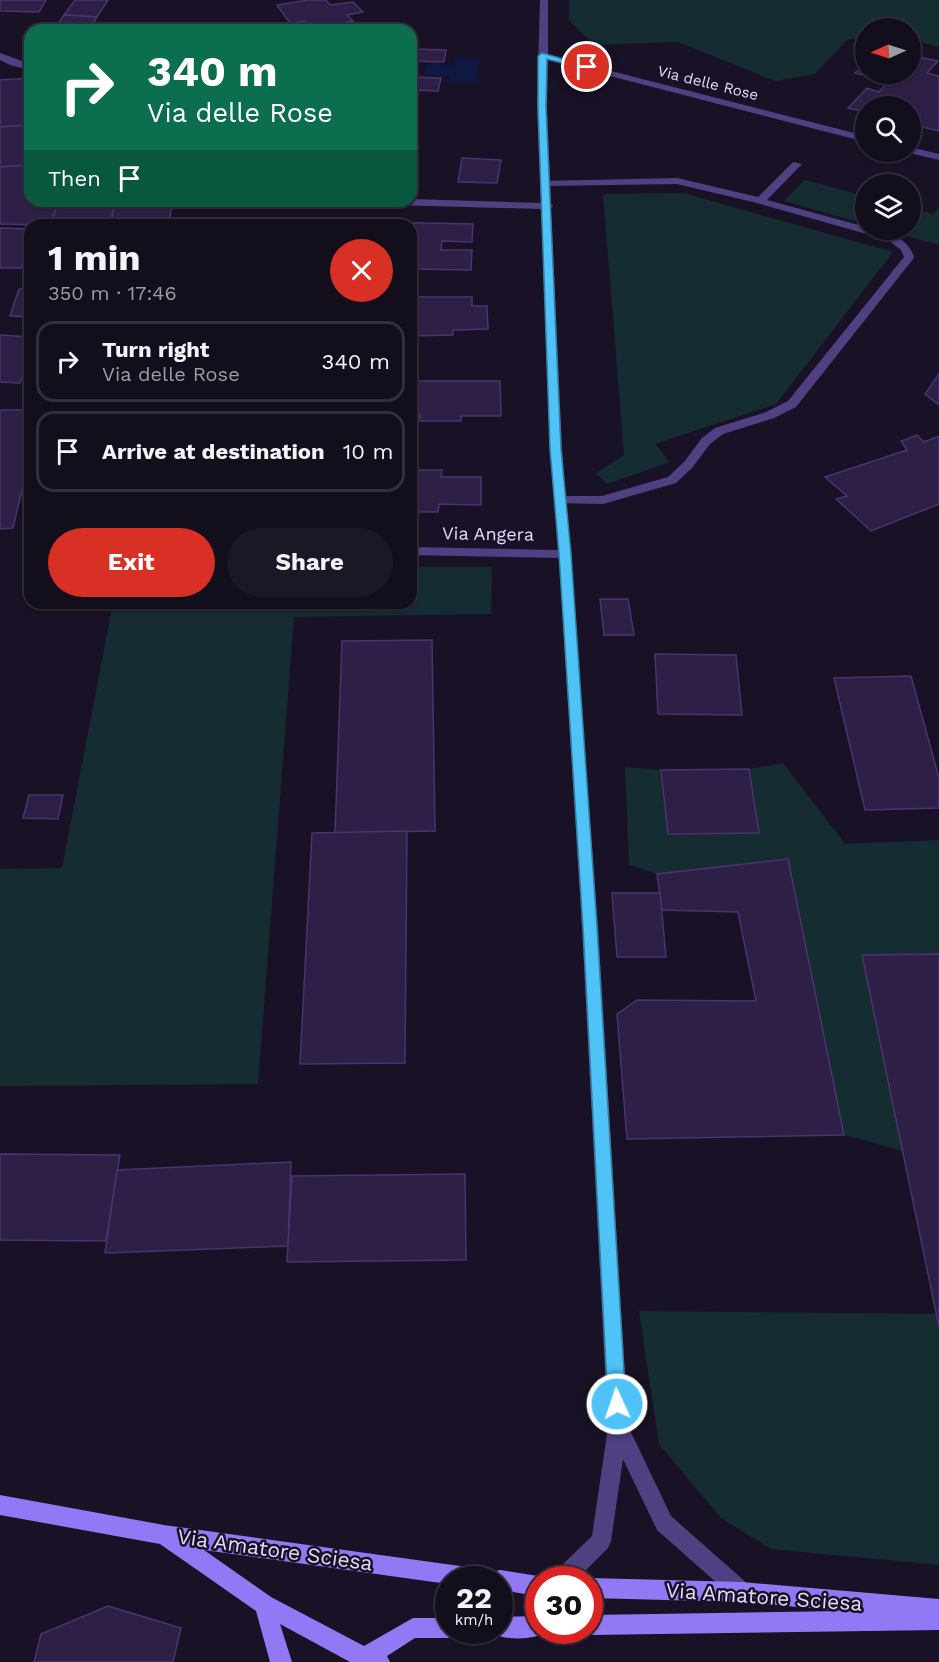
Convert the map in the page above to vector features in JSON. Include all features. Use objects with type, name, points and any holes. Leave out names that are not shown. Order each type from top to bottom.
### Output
[{"type":"street","points":[[544,0],[542,56],[556,449],[590,927],[618,1427],[601,1540],[575,1566]]},
{"type":"street","points":[[0,56],[24,66]]},
{"type":"street","name":"Via delle Rose","points":[[542,56],[855,136]]},
{"type":"street","points":[[921,153],[939,158]]},
{"type":"street","points":[[760,201],[797,164]]},
{"type":"street","points":[[546,183],[677,181],[760,201],[892,238],[906,248],[909,257],[792,404],[770,415],[719,431],[706,441],[688,465],[672,480],[603,500],[560,500]]},
{"type":"street","points":[[417,203],[548,206]]},
{"type":"street","name":"Via Angera","points":[[417,551],[565,554]]},
{"type":"street","points":[[618,1427],[664,1522],[742,1592]]},
{"type":"street","name":"Via Amatore Sciesa","points":[[0,1505],[165,1535],[435,1572]]},
{"type":"street","name":"Via Amatore Sciesa","points":[[165,1535],[264,1604],[368,1661],[413,1628],[435,1628]]},
{"type":"street","name":"Via Amatore Sciesa","points":[[603,1588],[742,1592],[939,1609]]},
{"type":"street","points":[[264,1604],[281,1662]]},
{"type":"street","name":"Via Amatore Sciesa","points":[[603,1626],[939,1620]]},
{"type":"green space","points":[[569,0],[939,0],[939,47],[921,42],[921,18],[855,18],[855,39],[848,39],[815,74],[775,81],[678,42],[594,45],[569,20]]},
{"type":"green space","points":[[805,180],[855,193],[855,221],[784,201]]},
{"type":"green space","points":[[683,193],[893,252],[776,404],[655,444],[670,462],[607,484],[596,473],[624,455],[603,194]]},
{"type":"green space","points":[[939,207],[939,245],[921,240],[921,211],[933,214]]},
{"type":"green space","points":[[417,567],[492,567],[491,614],[294,617],[258,1084],[0,1086],[0,869],[62,868],[112,609],[417,609]]},
{"type":"green space","points":[[783,763],[845,844],[939,840],[939,954],[862,956],[903,1151],[844,1135],[788,859],[657,874],[629,865],[625,767],[661,770],[668,834],[749,769]]},
{"type":"green space","points":[[639,1311],[936,1314],[939,1327],[939,1565],[771,1549],[721,1518],[659,1444]]},
{"type":"water","points":[[455,58],[480,59],[476,83],[449,82],[450,76],[424,75],[427,64],[453,65]]},
{"type":"building","points":[[0,0],[46,0],[39,12],[0,11]]},
{"type":"building","points":[[75,0],[108,0],[97,17],[64,15]]},
{"type":"building","points":[[308,0],[326,0],[330,5],[353,2],[363,12],[347,15],[353,21],[339,24],[307,24],[305,21],[290,23],[277,5]]},
{"type":"building","points":[[64,15],[97,17],[93,24],[58,24]]},
{"type":"building","points":[[417,49],[446,50],[444,62],[417,61]]},
{"type":"building","points":[[921,57],[938,61],[927,73],[939,76],[939,131],[921,127],[921,96],[859,96],[867,88],[879,92],[886,84],[921,84]]},
{"type":"building","points":[[417,77],[441,78],[438,91],[417,90]]},
{"type":"building","points":[[24,78],[24,125],[0,127],[0,80]]},
{"type":"building","points":[[855,101],[855,110],[848,108]]},
{"type":"building","points":[[24,125],[24,165],[0,167],[0,127]]},
{"type":"building","points":[[462,158],[501,160],[497,183],[458,182]]},
{"type":"building","points":[[24,165],[24,207],[57,207],[52,219],[24,219],[24,224],[0,224],[0,167]]},
{"type":"building","points":[[57,207],[113,207],[112,219],[52,219]]},
{"type":"building","points":[[113,207],[171,207],[170,219],[112,219]]},
{"type":"building","points":[[417,223],[473,224],[472,242],[442,241],[441,250],[472,250],[471,270],[417,269]]},
{"type":"building","points":[[0,228],[24,229],[24,260],[21,268],[0,268]]},
{"type":"building","points":[[19,289],[24,289],[24,317],[10,316]]},
{"type":"building","points":[[417,297],[472,297],[472,306],[487,306],[488,329],[453,330],[453,335],[417,336]]},
{"type":"building","points":[[0,335],[24,337],[24,371],[20,383],[0,382]]},
{"type":"building","points":[[939,374],[939,405],[925,394]]},
{"type":"building","points":[[417,381],[500,381],[501,416],[461,416],[461,421],[420,421],[420,414],[417,414]]},
{"type":"building","points":[[0,410],[24,410],[24,481],[13,528],[0,529]]},
{"type":"building","points":[[917,435],[924,442],[939,436],[939,504],[871,531],[836,499],[847,496],[825,477],[907,450],[901,441]]},
{"type":"building","points":[[417,470],[442,470],[441,477],[481,477],[481,505],[439,504],[438,512],[417,512]]},
{"type":"building","points":[[600,599],[628,599],[634,635],[604,635]]},
{"type":"building","points":[[432,640],[435,831],[335,833],[342,641]]},
{"type":"building","points":[[655,654],[736,655],[742,715],[658,714]]},
{"type":"building","points":[[911,676],[939,778],[939,808],[865,810],[834,678]]},
{"type":"building","points":[[749,769],[759,833],[668,834],[661,770]]},
{"type":"building","points":[[29,795],[63,795],[58,819],[23,818]]},
{"type":"building","points":[[407,831],[405,1063],[300,1064],[312,833]]},
{"type":"building","points":[[788,859],[844,1135],[627,1139],[617,1014],[637,1000],[756,1001],[738,912],[662,910],[657,874]]},
{"type":"building","points":[[612,893],[660,893],[666,957],[617,957]]},
{"type":"building","points":[[939,954],[939,1327],[862,955]]},
{"type":"building","points":[[0,1154],[120,1155],[106,1241],[0,1240]]},
{"type":"building","points":[[291,1162],[288,1246],[105,1253],[117,1170]]},
{"type":"building","points":[[465,1174],[466,1260],[287,1262],[292,1176]]},
{"type":"building","points":[[108,1606],[181,1628],[173,1662],[34,1662],[41,1634]]},
{"type":"route","points":[[587,67],[542,56],[542,107],[548,206],[556,449],[590,927],[617,1404]]}]
